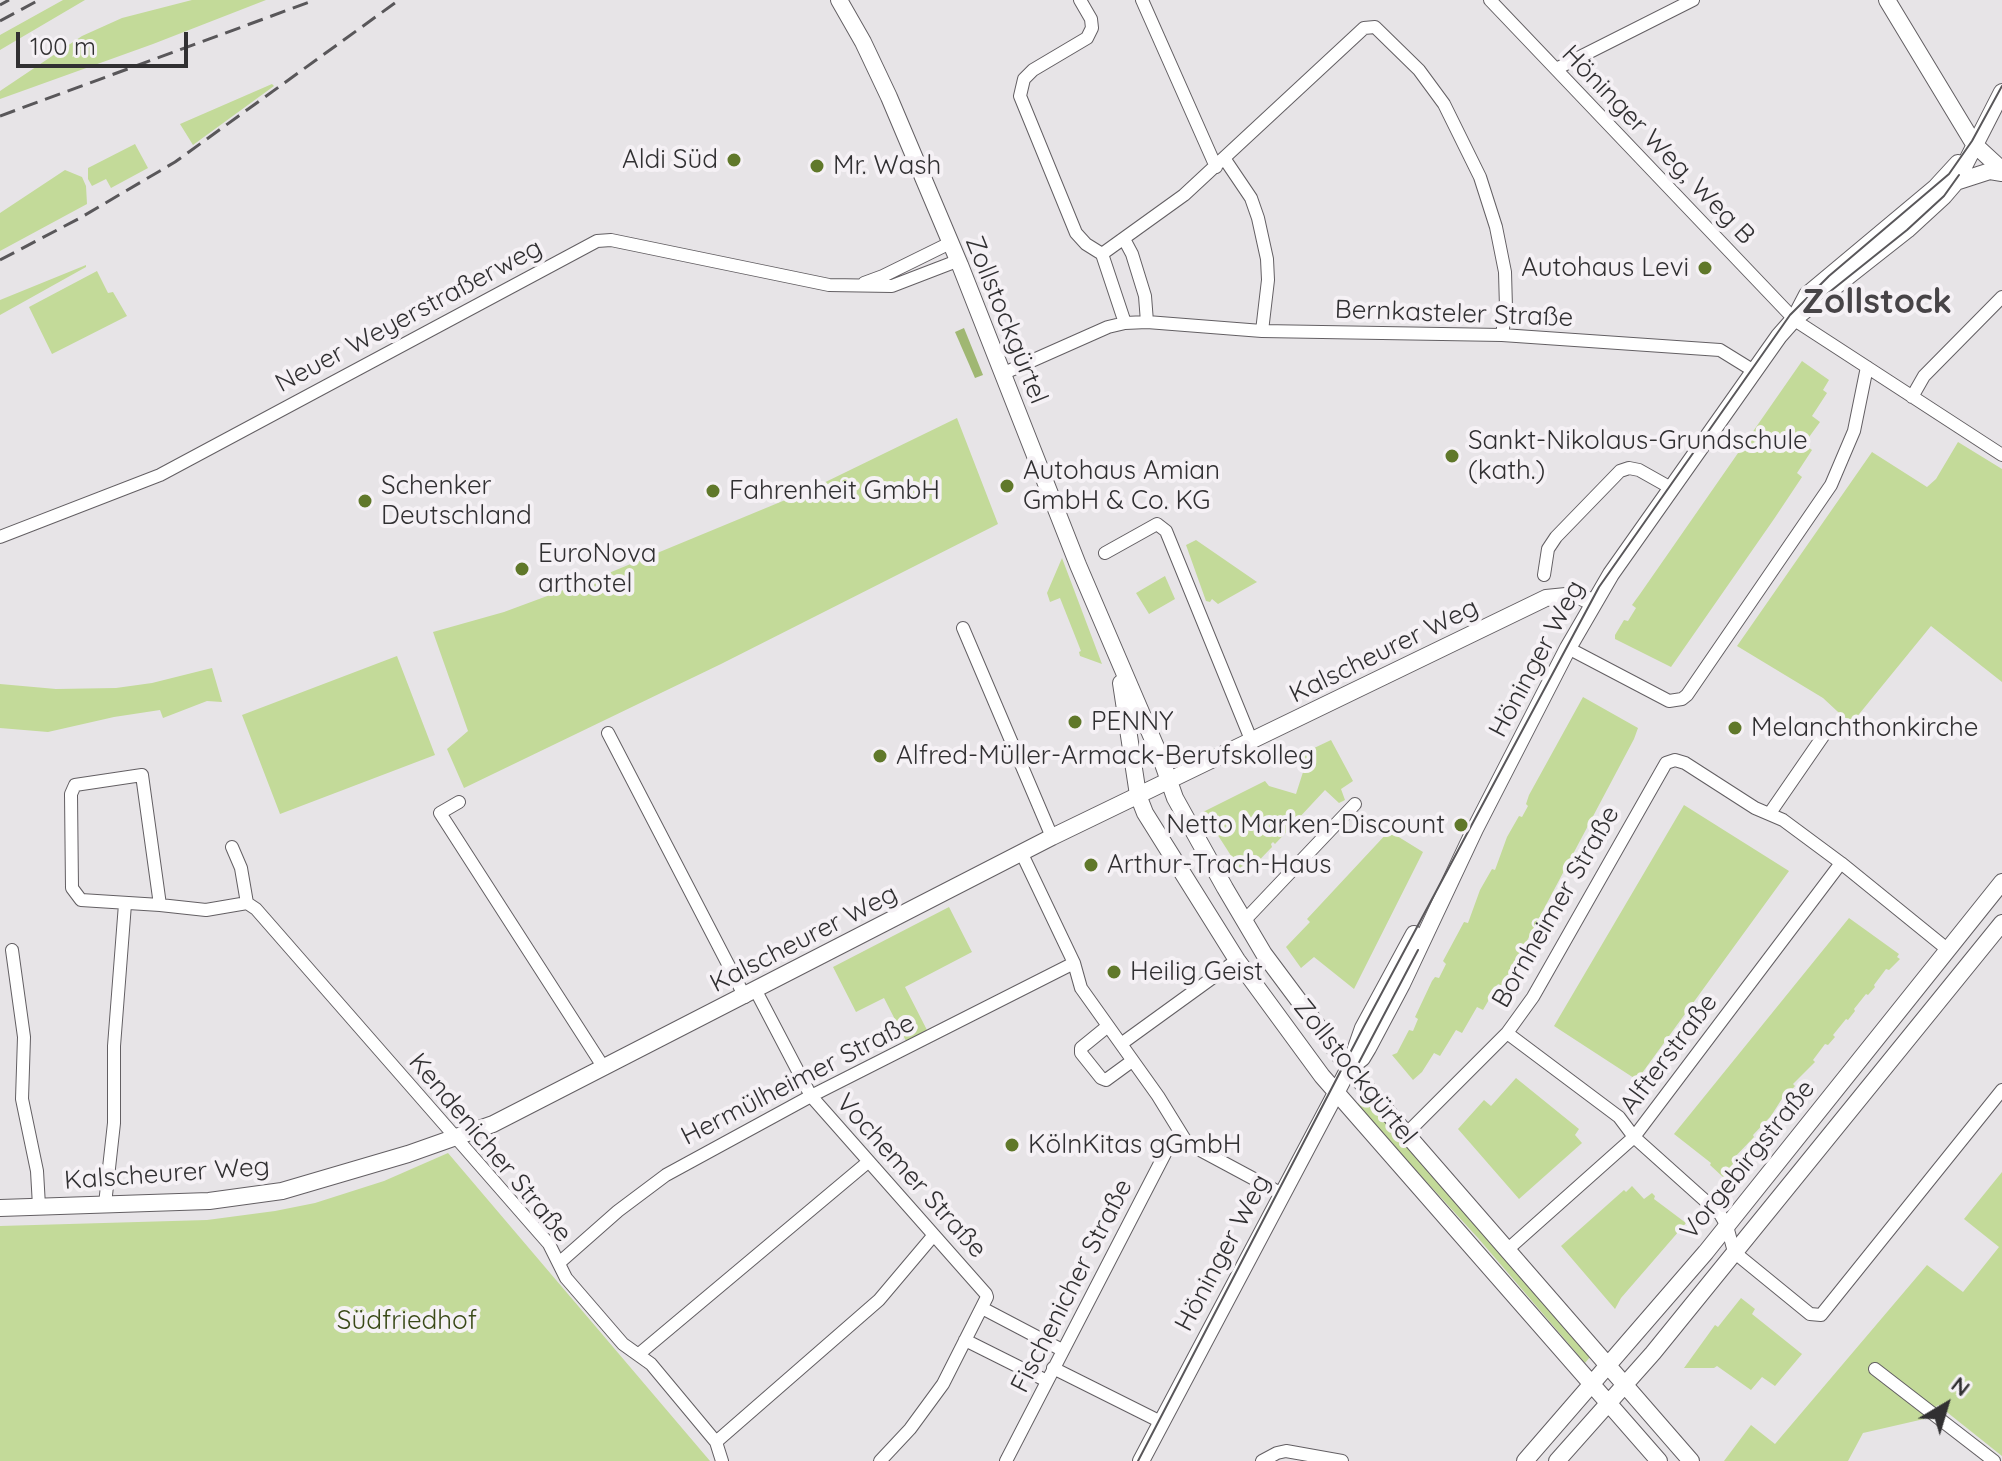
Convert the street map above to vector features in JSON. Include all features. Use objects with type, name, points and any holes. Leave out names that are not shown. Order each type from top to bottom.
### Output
[{"type":"street","name":"Zollstockgürtel","points":[[839,0],[889,97],[1180,809],[1244,921],[1288,988],[1349,1068],[1691,1461]]},
{"type":"street","points":[[1080,0],[1091,19],[1092,28],[1087,38],[1033,70],[1024,79],[1020,96],[1076,233],[1102,254],[1125,323]]},
{"type":"street","points":[[1142,0],[1220,162],[1251,198],[1267,259],[1268,280],[1262,331]]},
{"type":"street","name":"Höninger Weg, Weg B","points":[[1490,0],[1794,319],[2002,455]]},
{"type":"street","points":[[1556,69],[1693,0]]},
{"type":"street","points":[[1887,0],[1974,144],[2002,171]]},
{"type":"street","points":[[1102,254],[1220,162],[1364,28],[1375,27],[1419,70],[1444,104],[1480,177],[1496,227],[1505,272],[1506,308],[1502,335]]},
{"type":"street","name":"Höninger Weg","points":[[1794,319],[1882,251],[1944,196],[1956,182],[2002,92]]},
{"type":"street","name":"Höninger Weg","points":[[1141,1461],[1349,1068],[1362,1058],[1402,984],[1459,862],[1593,602],[1754,371],[1794,319],[1807,295],[1935,188],[1974,144]]},
{"type":"street","points":[[1956,182],[1990,171],[2002,171]]},
{"type":"street","points":[[1124,239],[1145,296],[1147,322]]},
{"type":"street","name":"Neuer Weyerstraßerweg","points":[[0,537],[160,475],[597,241],[611,240],[829,285],[892,286],[957,261]]},
{"type":"street","name":"Neuer Weyerstraßerweg","points":[[857,285],[883,276],[950,243]]},
{"type":"street","points":[[1912,397],[1924,376],[2002,297]]},
{"type":"street","name":"Bernkasteler Straße","points":[[1002,374],[1108,327],[1147,322],[1262,331],[1502,335],[1720,350],[1754,371]]},
{"type":"street","points":[[1568,648],[1669,701],[1682,699],[1831,485],[1854,431],[1867,367]]},
{"type":"street","name":"Höninger Weg","points":[[1544,575],[1548,549],[1554,539],[1620,471],[1629,468],[1639,470],[1671,488]]},
{"type":"street","points":[[1105,553],[1157,524],[1166,531],[1252,742]]},
{"type":"street","name":"Kalscheurer Weg","points":[[0,1208],[209,1201],[282,1191],[408,1154],[493,1124],[1052,837],[1546,598],[1576,595],[1593,602]]},
{"type":"street","points":[[963,628],[1052,837]]},
{"type":"street","name":"Zollstockgürtel","points":[[1118,662],[1138,795],[1145,813],[1237,960],[1336,1093],[1659,1461]]},
{"type":"street","points":[[1830,726],[1770,813],[1841,863],[1947,949]]},
{"type":"street","name":"Vochemer Straße","points":[[608,733],[751,994],[811,1096],[986,1294],[982,1308]]},
{"type":"street","name":"Bornheimer Straße","points":[[1406,1134],[1507,1033],[1533,997],[1666,763],[1675,760],[1685,763],[1755,808],[1770,813]]},
{"type":"street","points":[[160,905],[142,775],[75,785],[71,794],[72,888],[81,900],[206,910],[247,903],[241,868],[232,847]]},
{"type":"street","points":[[459,802],[440,813],[604,1068]]},
{"type":"street","points":[[1244,921],[1355,804]]},
{"type":"street","points":[[1022,854],[1074,963],[1081,988],[1182,1135],[1192,1147],[1282,1194]]},
{"type":"street","name":"Alfterstraße","points":[[1507,1250],[1634,1137],[1841,863]]},
{"type":"street","name":"Vorgebirgstraße","points":[[1525,1461],[1727,1226],[2002,882]]},
{"type":"street","name":"Kendenicher Straße","points":[[247,903],[256,909],[549,1244],[566,1278],[623,1344],[651,1364],[716,1442],[722,1461]]},
{"type":"street","points":[[105,1204],[114,1123],[114,1046],[125,904]]},
{"type":"street","name":"Vorgebirgstraße","points":[[1557,1461],[1625,1385],[2002,923]]},
{"type":"street","points":[[12,950],[24,1037],[22,1099],[37,1171],[39,1206]]},
{"type":"street","points":[[1121,1044],[1237,960]]},
{"type":"street","name":"Hermülheimer Straße","points":[[559,1263],[618,1211],[666,1175],[811,1096],[1074,963]]},
{"type":"street","points":[[1108,1026],[1081,1048],[1081,1053],[1106,1080],[1132,1061]]},
{"type":"street","points":[[1507,1033],[1619,1117],[1634,1137],[1720,1214],[1727,1226],[1734,1252],[1810,1314],[1821,1315],[2002,1090]]},
{"type":"street","name":"Fischenicher Straße","points":[[1006,1461],[1171,1142],[1182,1135]]},
{"type":"street","points":[[639,1354],[868,1162]]},
{"type":"street","points":[[716,1442],[879,1300],[933,1236]]},
{"type":"street","points":[[880,1461],[910,1429],[935,1394],[982,1308],[1062,1350]]},
{"type":"street","points":[[965,1340],[1047,1381]]},
{"type":"street","points":[[1053,1368],[1161,1422]]},
{"type":"street","points":[[1875,1369],[1994,1461]]},
{"type":"street","points":[[1262,1461],[1286,1451],[1342,1461]]},
{"type":"green space","points":[[63,0],[85,0],[0,50],[0,35]]},
{"type":"green space","points":[[192,0],[266,0],[0,99],[0,91],[82,36],[122,18]]},
{"type":"green space","points":[[272,84],[274,86],[193,145],[180,124]]},
{"type":"green space","points":[[135,144],[148,168],[111,188],[106,179],[92,186],[88,168]]},
{"type":"green space","points":[[65,170],[82,177],[87,204],[0,251],[0,213]]},
{"type":"green space","points":[[86,267],[0,315],[0,300]]},
{"type":"green space","points":[[97,271],[108,293],[113,292],[127,316],[52,354],[29,307]]},
{"type":"green space","points":[[1802,361],[1829,380],[1823,390],[1827,393],[1812,416],[1820,422],[1804,444],[1812,450],[1797,473],[1802,477],[1774,519],[1671,667],[1615,639],[1624,620],[1628,621],[1636,608],[1632,605]]},
{"type":"green space","points":[[957,418],[998,524],[721,664],[464,788],[447,749],[468,731],[433,632],[504,612],[604,575],[807,491]]},
{"type":"green space","points":[[1958,442],[2002,469],[2002,682],[1931,626],[1851,724],[1823,698],[1737,646],[1872,452],[1927,487],[1936,479]]},
{"type":"green space","points":[[1196,540],[1257,582],[1218,604],[1212,599],[1206,601],[1186,545]]},
{"type":"green space","points":[[1062,558],[1102,664],[1080,656],[1081,651],[1060,598],[1050,602],[1047,593]]},
{"type":"green space","points":[[1165,576],[1175,599],[1149,614],[1136,593]]},
{"type":"green space","points":[[397,656],[435,755],[280,814],[242,715]]},
{"type":"green space","points":[[212,668],[222,702],[207,701],[163,718],[160,710],[48,732],[0,728],[0,684],[56,689],[116,688],[152,683]]},
{"type":"green space","points":[[1583,697],[1638,728],[1634,739],[1503,986],[1498,984],[1483,1010],[1477,1007],[1462,1033],[1456,1030],[1440,1056],[1434,1053],[1413,1080],[1392,1055],[1397,1053],[1409,1030],[1413,1031],[1418,1019],[1415,1017],[1432,981],[1435,977],[1439,978],[1446,964],[1443,961],[1464,922],[1468,923],[1480,890],[1492,869],[1495,870],[1507,837],[1528,806],[1529,795]]},
{"type":"green space","points":[[1331,740],[1353,781],[1341,789],[1345,800],[1339,803],[1325,790],[1297,820],[1293,820],[1295,823],[1275,844],[1271,844],[1272,847],[1244,876],[1203,812],[1265,781],[1269,786],[1296,794],[1304,769],[1291,759]]},
{"type":"green space","points":[[1684,805],[1789,871],[1637,1080],[1554,1026]]},
{"type":"green space","points":[[1389,831],[1423,852],[1354,989],[1314,957],[1301,968],[1286,947],[1310,922],[1307,919]]},
{"type":"green space","points":[[949,907],[972,952],[905,987],[928,1032],[907,1043],[884,998],[856,1012],[833,967]]},
{"type":"green space","points":[[1849,918],[1899,954],[1897,957],[1900,959],[1889,970],[1886,969],[1875,987],[1833,1035],[1835,1037],[1828,1045],[1825,1044],[1813,1060],[1815,1062],[1793,1084],[1795,1086],[1785,1094],[1771,1116],[1732,1160],[1734,1162],[1724,1178],[1711,1163],[1674,1134]]},
{"type":"green space","points":[[1516,1078],[1579,1129],[1575,1135],[1582,1143],[1519,1199],[1458,1129],[1484,1100],[1491,1106]]},
{"type":"green space","points":[[1363,1096],[1590,1357],[1585,1363],[1478,1238],[1356,1105]]},
{"type":"green space","name":"Südfriedhof","points":[[448,1153],[710,1461],[0,1461],[0,1226],[207,1220],[275,1211],[315,1203],[384,1181]]},
{"type":"green space","points":[[2002,1172],[2002,1456],[1938,1405],[1924,1419],[1863,1433],[1848,1461],[1724,1461],[1751,1425],[1775,1444],[1927,1265],[1963,1292],[1999,1247],[1964,1219]]},
{"type":"green space","points":[[1632,1186],[1644,1199],[1652,1193],[1654,1199],[1686,1223],[1615,1309],[1561,1246]]},
{"type":"green space","points":[[1741,1298],[1755,1309],[1752,1314],[1802,1354],[1775,1386],[1762,1377],[1751,1390],[1717,1366],[1684,1368],[1715,1325],[1718,1327]]},
{"type":"shaded area","points":[[964,328],[983,375],[975,378],[955,332]]},
{"type":"tram line","points":[[1138,1461],[1363,1028],[1599,587],[1790,315],[1829,276],[1949,174],[1972,141],[2002,86]]},
{"type":"tram line","points":[[1817,302],[1907,230],[1944,196],[1959,175]]},
{"type":"tram line","points":[[1355,1070],[1418,950]]},
{"type":"railway","points":[[0,5],[9,0]]},
{"type":"railway","points":[[0,21],[39,0]]},
{"type":"railway","points":[[0,116],[315,0]]},
{"type":"railway","points":[[0,260],[80,218],[175,162],[399,0]]},
{"type":"place","name":"Aldi Süd","points":[[734,160]]},
{"type":"place","name":"Mr. Wash","points":[[817,166]]},
{"type":"place","name":"Autohaus Levi","points":[[1705,268]]},
{"type":"place","name":"Sankt-Nikolaus-Grundschule (kath.)","points":[[1452,456]]},
{"type":"place","name":"Autohaus Amian GmbH & Co. KG","points":[[1007,486]]},
{"type":"place","name":"Fahrenheit GmbH","points":[[713,491]]},
{"type":"place","name":"Schenker Deutschland","points":[[365,501]]},
{"type":"place","name":"EuroNova arthotel","points":[[522,569]]},
{"type":"place","name":"PENNY","points":[[1075,722]]},
{"type":"place","name":"Melanchthonkirche","points":[[1735,728]]},
{"type":"place","name":"Alfred-Müller-Armack-Berufskolleg","points":[[880,756]]},
{"type":"place","name":"Netto Marken-Discount","points":[[1461,825]]},
{"type":"place","name":"Arthur-Trach-Haus","points":[[1091,865]]},
{"type":"place","name":"Heilig Geist","points":[[1114,972]]},
{"type":"place","name":"KölnKitas gGmbH","points":[[1012,1145]]},
{"type":"district","name":"Zollstock","points":[[1877,303]]}]
